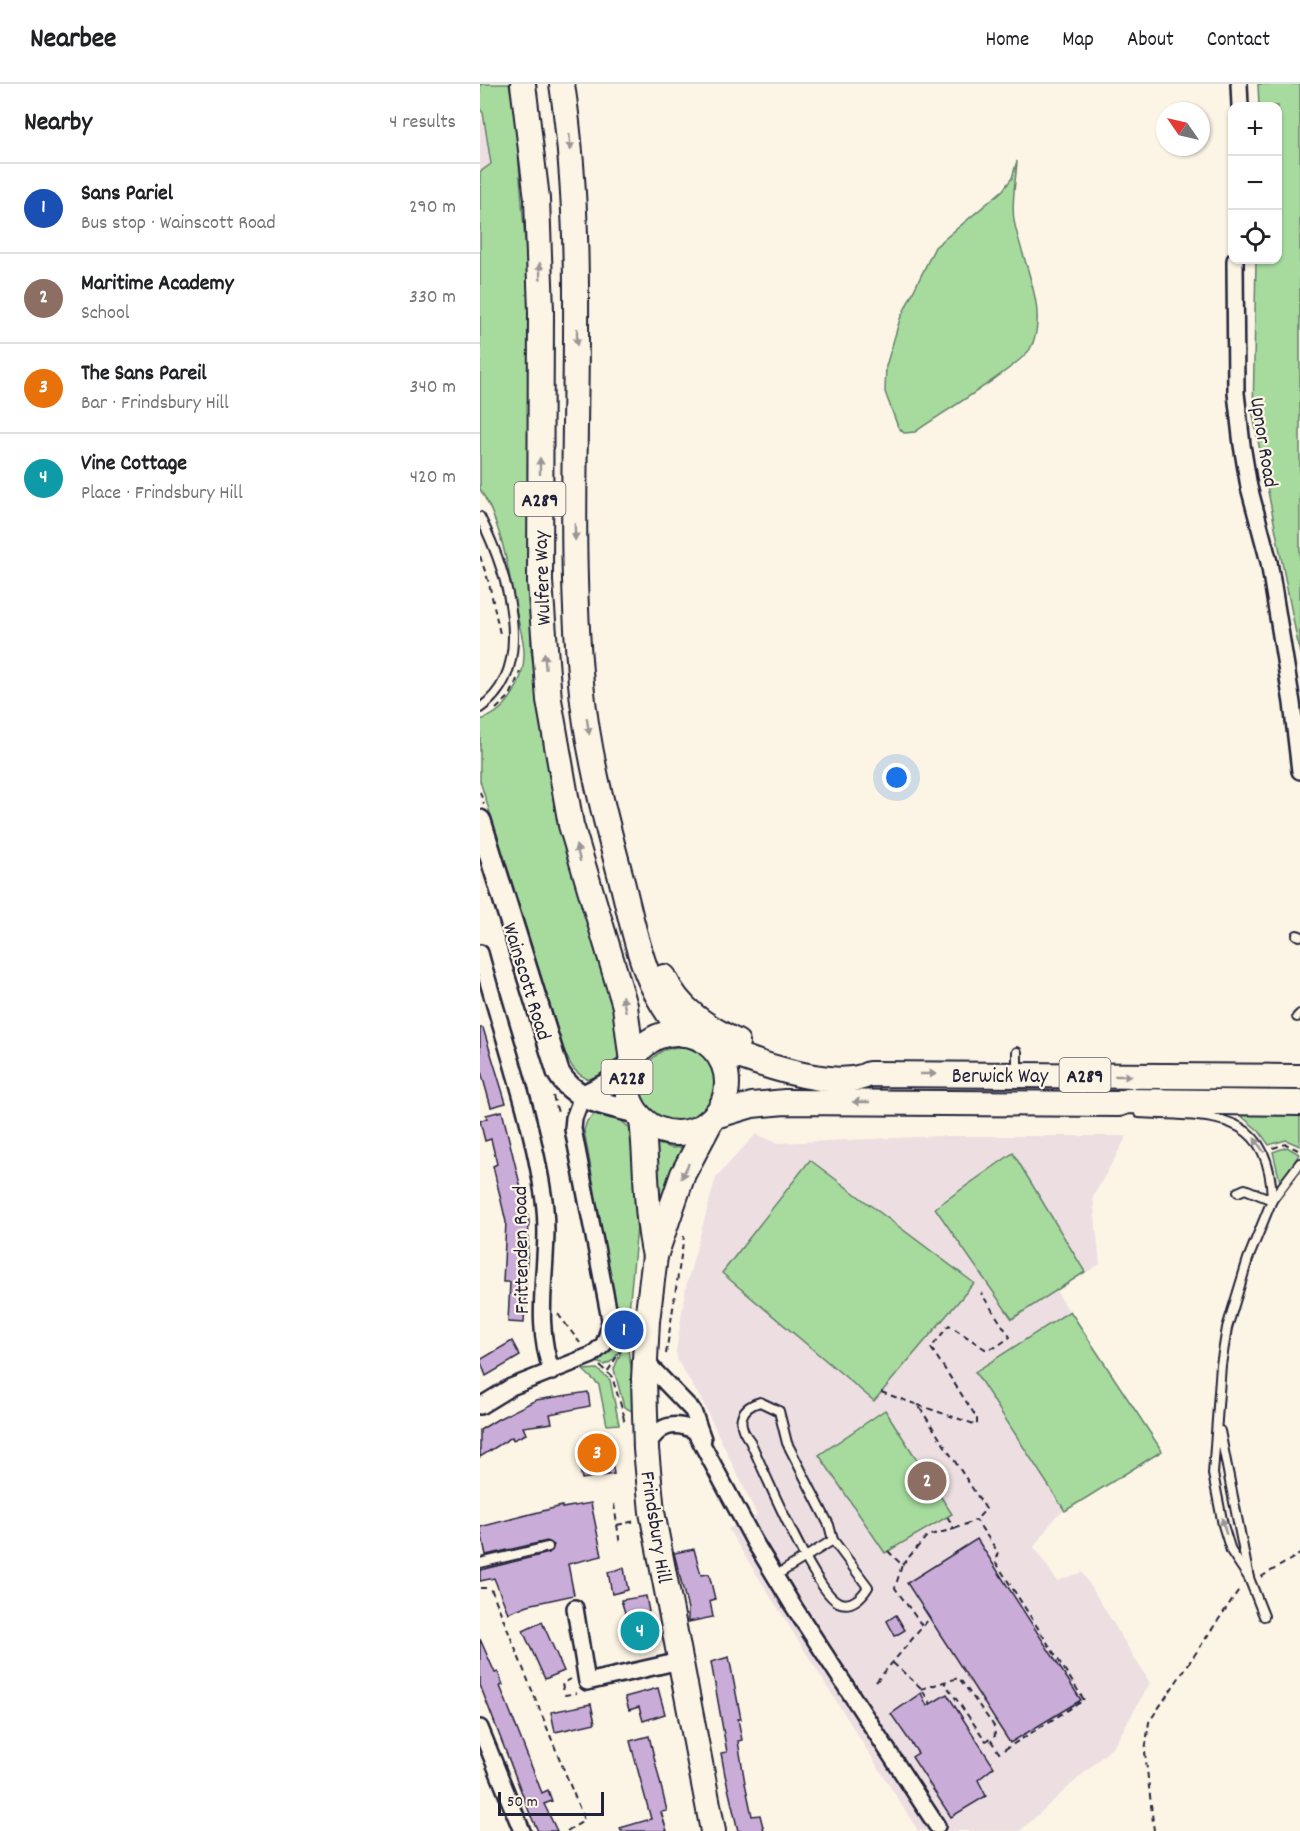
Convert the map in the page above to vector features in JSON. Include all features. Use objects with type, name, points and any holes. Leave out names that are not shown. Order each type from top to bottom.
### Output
[{"type":"main road","name":"Wulfere Way","points":[[523,84],[537,211],[541,311],[540,570],[547,680],[557,757],[571,825],[625,1006],[632,1062]]},
{"type":"main road","name":"Wulfere Way","points":[[562,84],[576,204],[578,288],[574,524],[581,684],[607,826],[649,983],[659,1002],[684,1034]]},
{"type":"main road","name":"A289","points":[[607,826],[636,896],[660,970],[671,992],[686,1009],[725,1036],[770,1055],[811,1065],[863,1070],[869,1074]]},
{"type":"main road","name":"A228","points":[[684,1034],[667,1034],[651,1041],[632,1062],[627,1076],[627,1090],[639,1116],[657,1130],[680,1134],[697,1130],[714,1118],[726,1095],[727,1078],[722,1061],[708,1043]]},
{"type":"main road","points":[[684,1034],[708,1043]]},
{"type":"main road","name":"Berwick Way","points":[[708,1043],[738,1058],[776,1070],[843,1078],[1017,1063],[1294,1076]]},
{"type":"main road","name":"Berwick Way","points":[[714,1118],[752,1105],[785,1102],[1300,1103]]},
{"type":"main road","name":"Frindsbury Hill","points":[[639,1116],[648,1167],[646,1211],[655,1256],[652,1369],[646,1449],[652,1512],[713,1831]]},
{"type":"main road","name":"Frindsbury Hill","points":[[655,1256],[683,1174],[714,1118]]},
{"type":"street","points":[[1239,84],[1240,102]]},
{"type":"street","name":"Upnor Road","points":[[1235,264],[1236,393],[1242,445],[1295,688],[1300,771]]},
{"type":"street","name":"Wainscott Road","points":[[480,821],[553,1062],[562,1080],[594,1103],[639,1116]]},
{"type":"street","name":"Frittenden Road","points":[[480,953],[533,1141],[544,1203],[543,1344],[552,1372]]},
{"type":"street","points":[[480,1406],[500,1393],[590,1357],[604,1344],[610,1323],[573,1129],[574,1118],[585,1095],[608,1084],[632,1062]]},
{"type":"street","points":[[652,1369],[693,1410],[710,1456]]},
{"type":"street","points":[[646,1449],[655,1432],[666,1425],[683,1425],[695,1431],[775,1576],[937,1826]]},
{"type":"street","points":[[575,1608],[586,1682],[680,1661]]},
{"type":"street","points":[[480,1728],[522,1831]]},
{"type":"lane","points":[[480,517],[493,546],[506,587],[513,629],[513,658],[500,689],[480,708]]},
{"type":"lane","points":[[1119,1104],[1126,1112],[1201,1116],[1235,1125],[1247,1131],[1268,1158],[1272,1200]]},
{"type":"lane","points":[[1250,1580],[1231,1551],[1213,1474],[1221,1365],[1227,1328],[1248,1259],[1272,1200],[1300,1163]]},
{"type":"lane","points":[[1238,1192],[1245,1189],[1272,1200]]},
{"type":"lane","points":[[760,1402],[778,1412],[787,1443],[829,1525],[833,1540],[868,1587],[861,1598],[849,1603],[838,1602],[828,1593],[805,1555],[750,1441],[742,1431],[740,1422],[748,1406],[760,1402]]},
{"type":"lane","points":[[1218,1423],[1250,1580],[1264,1616]]},
{"type":"lane","points":[[775,1576],[805,1555],[833,1540]]},
{"type":"lane","points":[[480,1563],[548,1546]]},
{"type":"path","points":[[551,1090],[560,1123]]},
{"type":"path","points":[[1272,1148],[1286,1144],[1299,1151]]},
{"type":"path","points":[[652,1369],[668,1342],[684,1236]]},
{"type":"path","points":[[881,1392],[977,1425],[977,1418],[931,1348],[949,1324],[985,1349],[996,1347],[1010,1337],[981,1293]]},
{"type":"path","points":[[543,1300],[553,1307],[590,1357],[610,1373],[620,1405]]},
{"type":"path","points":[[918,1405],[986,1509],[976,1520],[927,1536],[902,1565],[895,1588],[923,1627]]},
{"type":"path","points":[[623,1415],[625,1425]]},
{"type":"path","points":[[614,1504],[620,1545]]},
{"type":"path","points":[[947,1516],[954,1529]]},
{"type":"path","points":[[617,1524],[644,1520]]},
{"type":"path","points":[[976,1520],[998,1552],[995,1561],[1084,1700],[999,1753],[990,1739]]},
{"type":"path","points":[[888,1551],[902,1565]]},
{"type":"path","points":[[1154,1831],[1145,1752],[1149,1722],[1237,1590],[1250,1580],[1300,1554]]},
{"type":"path","points":[[480,1588],[492,1591],[581,1811],[582,1822],[567,1831]]},
{"type":"path","points":[[876,1682],[929,1619]]},
{"type":"path","points":[[578,1693],[565,1696],[562,1684],[574,1676],[575,1662],[583,1659]]},
{"type":"path","points":[[893,1663],[921,1689],[931,1704]]},
{"type":"path","points":[[921,1689],[944,1682],[959,1678],[994,1726],[995,1736],[986,1741],[944,1682]]},
{"type":"shaded area","points":[[480,115],[498,168],[480,182]]},
{"type":"shaded area","points":[[756,1134],[778,1143],[939,1136],[1127,1136],[1093,1197],[1100,1264],[1056,1291],[1162,1451],[1056,1516],[1034,1547],[1057,1581],[1082,1572],[1150,1683],[1114,1746],[1020,1831],[918,1831],[728,1529],[757,1515],[702,1401],[678,1362],[676,1351],[686,1286],[716,1177]]},
{"type":"green space","points":[[480,84],[509,84],[515,114],[530,304],[531,650],[552,792],[618,1029],[618,1056],[613,1071],[593,1081],[577,1072],[563,1047],[480,781],[480,720],[499,710],[513,694],[524,663],[524,652],[504,549],[488,503],[480,489],[480,172],[491,164],[483,113],[480,109]]},
{"type":"green space","points":[[1258,84],[1300,84],[1300,654],[1253,415],[1256,264],[1282,264],[1282,102],[1259,102]]},
{"type":"green space","points":[[1017,161],[1013,213],[1036,302],[1036,334],[1030,349],[1011,367],[977,391],[915,432],[904,433],[898,427],[885,392],[886,366],[900,319],[935,247],[1003,190],[1012,178]]},
{"type":"green space","points":[[680,1047],[695,1050],[707,1059],[716,1071],[719,1086],[716,1101],[707,1113],[695,1122],[680,1125],[665,1122],[653,1113],[644,1101],[641,1086],[644,1071],[653,1059],[665,1050]]},
{"type":"green space","points":[[597,1112],[613,1114],[632,1130],[639,1206],[629,1310],[616,1310],[584,1130],[587,1121]]},
{"type":"green space","points":[[1300,1113],[1300,1146],[1286,1140],[1269,1145],[1259,1131],[1239,1114]]},
{"type":"green space","points":[[654,1143],[672,1148],[685,1147],[658,1218]]},
{"type":"green space","points":[[1287,1147],[1299,1154],[1281,1186],[1273,1152]]},
{"type":"green space","points":[[1013,1153],[1085,1272],[1012,1319],[935,1208]]},
{"type":"green space","points":[[810,1160],[974,1283],[874,1401],[722,1273]]},
{"type":"green space","points":[[1070,1311],[1162,1451],[1065,1511],[975,1372]]},
{"type":"green space","points":[[623,1314],[622,1342],[616,1356],[604,1365],[594,1361],[617,1317]]},
{"type":"green space","points":[[626,1340],[633,1376],[632,1411],[624,1407],[614,1369]]},
{"type":"green space","points":[[597,1369],[610,1380],[619,1424],[607,1425],[599,1385],[583,1370]]},
{"type":"green space","points":[[885,1410],[952,1514],[885,1553],[819,1455]]},
{"type":"building","points":[[480,1028],[483,1028],[506,1103],[491,1107],[480,1068]]},
{"type":"building","points":[[502,1111],[529,1221],[524,1323],[508,1322],[510,1282],[503,1282],[506,1222],[493,1166],[497,1164],[491,1139],[485,1141],[480,1121],[487,1118],[486,1115]]},
{"type":"building","points":[[512,1341],[520,1356],[486,1376],[480,1360]]},
{"type":"building","points":[[588,1392],[590,1406],[550,1414],[552,1423],[523,1427],[526,1434],[513,1440],[512,1437],[480,1457],[480,1430],[498,1419],[536,1400]]},
{"type":"building","points":[[608,1436],[614,1474],[582,1479],[579,1464],[586,1463],[583,1443]]},
{"type":"building","points":[[591,1503],[602,1556],[568,1564],[574,1595],[528,1605],[508,1613],[494,1578],[480,1581],[480,1570],[549,1553],[554,1545],[547,1541],[486,1555],[480,1527],[562,1506],[562,1508]]},
{"type":"building","points":[[977,1539],[1081,1700],[1010,1743],[907,1583]]},
{"type":"building","points":[[694,1549],[701,1575],[709,1574],[715,1599],[710,1601],[713,1617],[688,1622],[688,1609],[674,1553]]},
{"type":"building","points":[[624,1568],[628,1590],[612,1594],[608,1572]]},
{"type":"building","points":[[646,1596],[649,1612],[643,1613],[654,1644],[642,1649],[637,1636],[633,1638],[621,1600]]},
{"type":"building","points":[[896,1615],[905,1630],[895,1636],[887,1621]]},
{"type":"building","points":[[542,1622],[564,1671],[545,1679],[523,1631]]},
{"type":"building","points":[[480,1639],[495,1673],[498,1672],[503,1685],[500,1686],[542,1793],[548,1790],[552,1801],[544,1804],[557,1831],[538,1831],[530,1814],[480,1685]]},
{"type":"building","points":[[729,1657],[741,1719],[738,1719],[742,1740],[738,1741],[745,1783],[752,1816],[760,1815],[764,1831],[738,1831],[725,1775],[721,1753],[727,1752],[711,1662]]},
{"type":"building","points":[[658,1688],[665,1714],[643,1721],[639,1707],[629,1710],[625,1697]]},
{"type":"building","points":[[921,1693],[927,1706],[947,1694],[994,1767],[978,1780],[986,1796],[951,1817],[912,1757],[918,1753],[891,1714]]},
{"type":"building","points":[[591,1704],[595,1723],[555,1732],[551,1712]]},
{"type":"building","points":[[649,1736],[667,1811],[661,1812],[667,1831],[621,1831],[620,1828],[651,1819],[630,1741]]},
{"type":"place","name":"Sans Pariel","points":[[624,1330]]},
{"type":"place","name":"The Sans Pareil","points":[[597,1453]]},
{"type":"place","name":"Maritime Academy","points":[[927,1481]]},
{"type":"place","name":"Vine Cottage","points":[[640,1631]]}]
